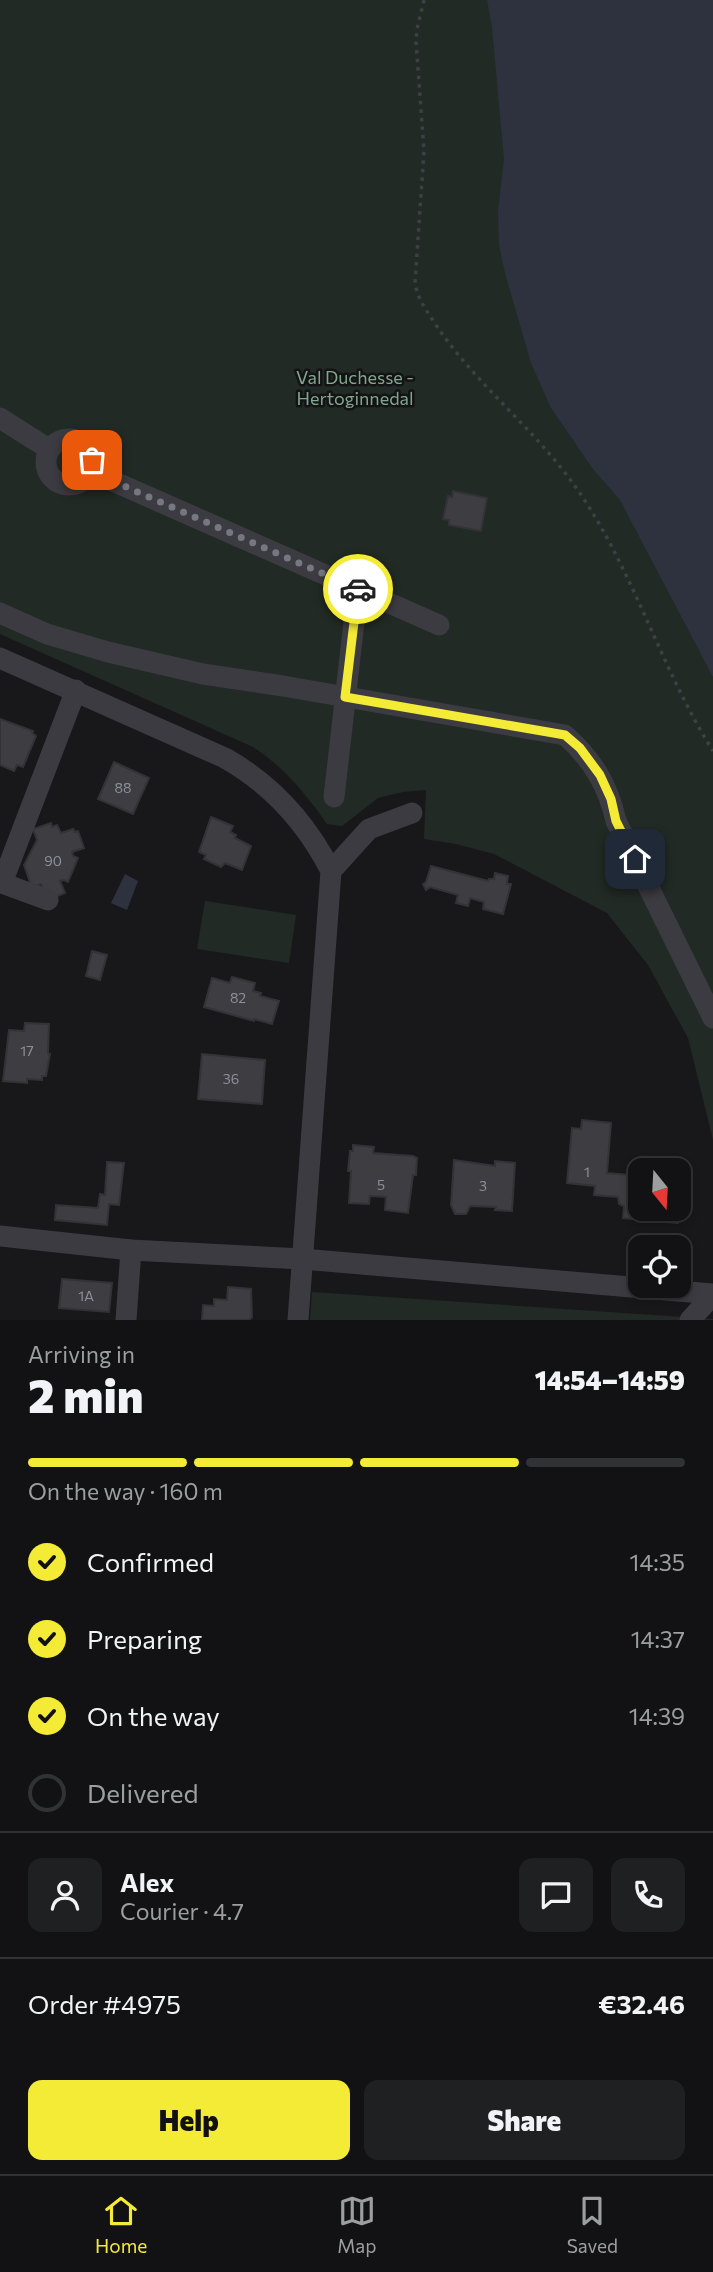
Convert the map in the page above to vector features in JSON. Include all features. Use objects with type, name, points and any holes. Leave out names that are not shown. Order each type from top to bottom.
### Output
[{"type":"street","points":[[0,418],[49,449]]},
{"type":"street","points":[[66,439],[80,442],[90,453],[90,471],[83,481],[61,484],[54,481],[45,467],[45,459],[49,449],[58,441],[66,439]]},
{"type":"street","points":[[90,471],[439,625]]},
{"type":"street","points":[[334,797],[358,587]]},
{"type":"street","points":[[0,613],[47,634],[108,652],[203,674],[565,735],[580,748],[600,775],[611,799],[616,821],[713,1018]]},
{"type":"street","points":[[0,658],[225,758],[246,770],[299,820],[331,871],[298,1320]]},
{"type":"street","points":[[48,900],[2,883],[75,690]]},
{"type":"street","points":[[331,871],[369,829],[412,813]]},
{"type":"street","points":[[0,1236],[131,1250],[302,1259],[713,1294]]},
{"type":"street","points":[[126,1320],[131,1250]]},
{"type":"street","points":[[690,1320],[713,1294]]},
{"type":"path","points":[[424,0],[416,42],[424,151],[415,283],[418,297],[455,354],[572,482],[599,524],[713,751]]},
{"type":"green space","name":"Val Duchesse - Hertoginnedal","points":[[0,0],[713,0],[713,1140],[688,1038],[648,965],[607,913],[494,854],[424,839],[426,790],[378,798],[342,826],[327,824],[294,782],[275,763],[253,747],[0,634]]},
{"type":"green space","points":[[205,901],[296,915],[289,963],[197,949]]},
{"type":"green space","points":[[312,1292],[713,1319],[713,1320],[310,1320]]},
{"type":"water","points":[[487,0],[713,0],[713,677],[620,500],[593,469],[551,408],[531,363],[499,245],[498,211],[504,159],[492,27]]},
{"type":"water","points":[[125,874],[138,881],[127,910],[111,903]]},
{"type":"building","points":[[453,491],[487,498],[481,531],[449,525],[449,520],[443,519],[448,496],[452,497]]},
{"type":"building","points":[[0,719],[33,731],[36,736],[23,767],[17,765],[14,771],[0,765]]},
{"type":"building","points":[[114,762],[149,778],[133,814],[98,799]]},
{"type":"building","points":[[211,817],[233,826],[230,832],[236,835],[235,838],[251,846],[242,870],[225,863],[221,867],[204,859],[206,855],[199,852]]},
{"type":"building","points":[[51,823],[52,827],[57,825],[61,833],[73,829],[78,831],[84,848],[72,852],[73,856],[78,858],[68,882],[60,881],[65,893],[48,900],[41,884],[32,888],[24,865],[37,840],[33,829]]},
{"type":"building","points":[[431,866],[488,881],[494,879],[495,873],[508,876],[507,884],[511,884],[503,914],[483,909],[484,902],[470,898],[468,906],[456,903],[458,895],[430,887],[426,890],[423,884]]},
{"type":"building","points":[[92,951],[107,955],[100,980],[86,976]]},
{"type":"building","points":[[232,977],[255,983],[253,991],[261,993],[260,996],[279,1001],[272,1024],[204,1007],[212,978],[230,983]]},
{"type":"building","points":[[25,1023],[49,1024],[50,1054],[46,1076],[42,1076],[42,1080],[27,1079],[27,1083],[3,1081],[9,1030],[24,1031]]},
{"type":"building","points":[[202,1054],[265,1060],[262,1104],[198,1099]]},
{"type":"building","points":[[582,1120],[611,1123],[607,1173],[628,1175],[628,1218],[623,1218],[624,1206],[619,1204],[618,1197],[594,1195],[595,1186],[567,1183],[572,1128],[581,1129]]},
{"type":"building","points":[[353,1145],[374,1147],[373,1153],[417,1158],[408,1213],[385,1210],[386,1197],[370,1196],[369,1204],[349,1203],[351,1171],[348,1171]]},
{"type":"building","points":[[454,1160],[495,1166],[495,1161],[515,1163],[512,1211],[470,1206],[466,1214],[455,1214],[451,1205]]},
{"type":"building","points":[[107,1162],[124,1163],[119,1205],[109,1204],[107,1225],[55,1220],[56,1205],[98,1208],[100,1194],[105,1195]]},
{"type":"building","points":[[62,1279],[112,1283],[109,1312],[59,1308]]},
{"type":"building","points":[[228,1287],[251,1289],[252,1317],[249,1320],[202,1320],[203,1305],[214,1306],[214,1299],[227,1300]]},
{"type":"way so far","points":[[92,460],[90,471],[358,589]]},
{"type":"route","points":[[358,589],[345,697],[565,735],[580,748],[600,775],[611,799],[616,821],[635,859]]}]
